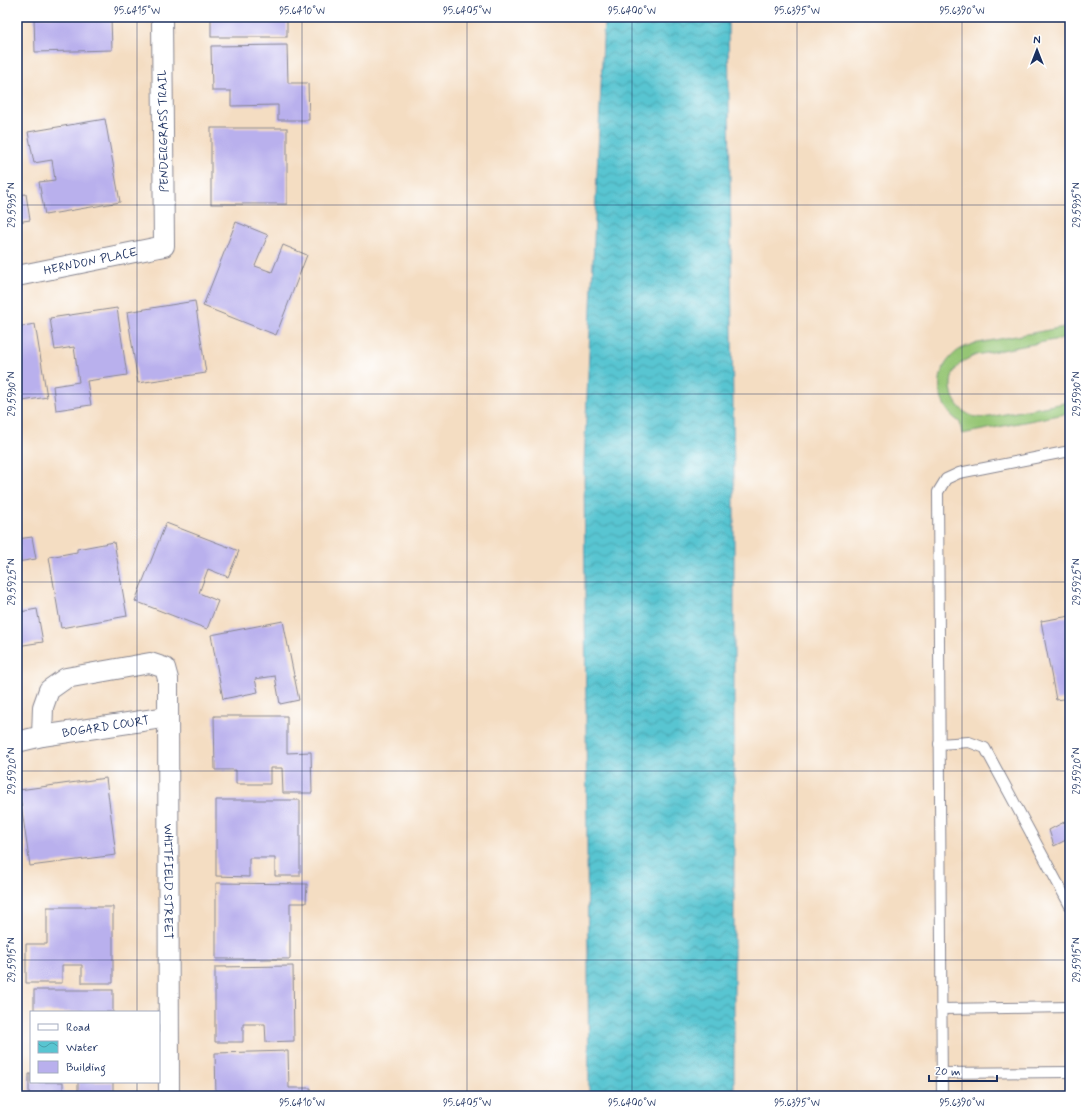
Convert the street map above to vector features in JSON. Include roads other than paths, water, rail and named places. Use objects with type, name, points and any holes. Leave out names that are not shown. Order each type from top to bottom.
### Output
[{"type":"street","name":"PENDERGRASS TRAIL","points":[[162,17],[164,246]]},
{"type":"street","name":"HERNDON PLACE","points":[[17,276],[164,246]]},
{"type":"street","name":"BOGARD COURT","points":[[42,736],[43,707],[49,690],[66,678],[150,663],[165,668]]},
{"type":"street","name":"WHITFIELD STREET","points":[[165,668],[168,680],[169,1096]]},
{"type":"street","name":"BOGARD COURT","points":[[17,742],[42,736],[168,717]]},
{"type":"lane","points":[[942,1096],[938,492],[946,479],[959,473],[1070,451]]},
{"type":"lane","points":[[940,744],[969,742],[985,748],[1070,906]]},
{"type":"lane","points":[[942,1009],[1070,1007]]},
{"type":"lane","points":[[942,1073],[1070,1072]]},
{"type":"water","points":[[604,17],[728,17],[734,484],[734,1096],[589,1096],[584,464]]}]
